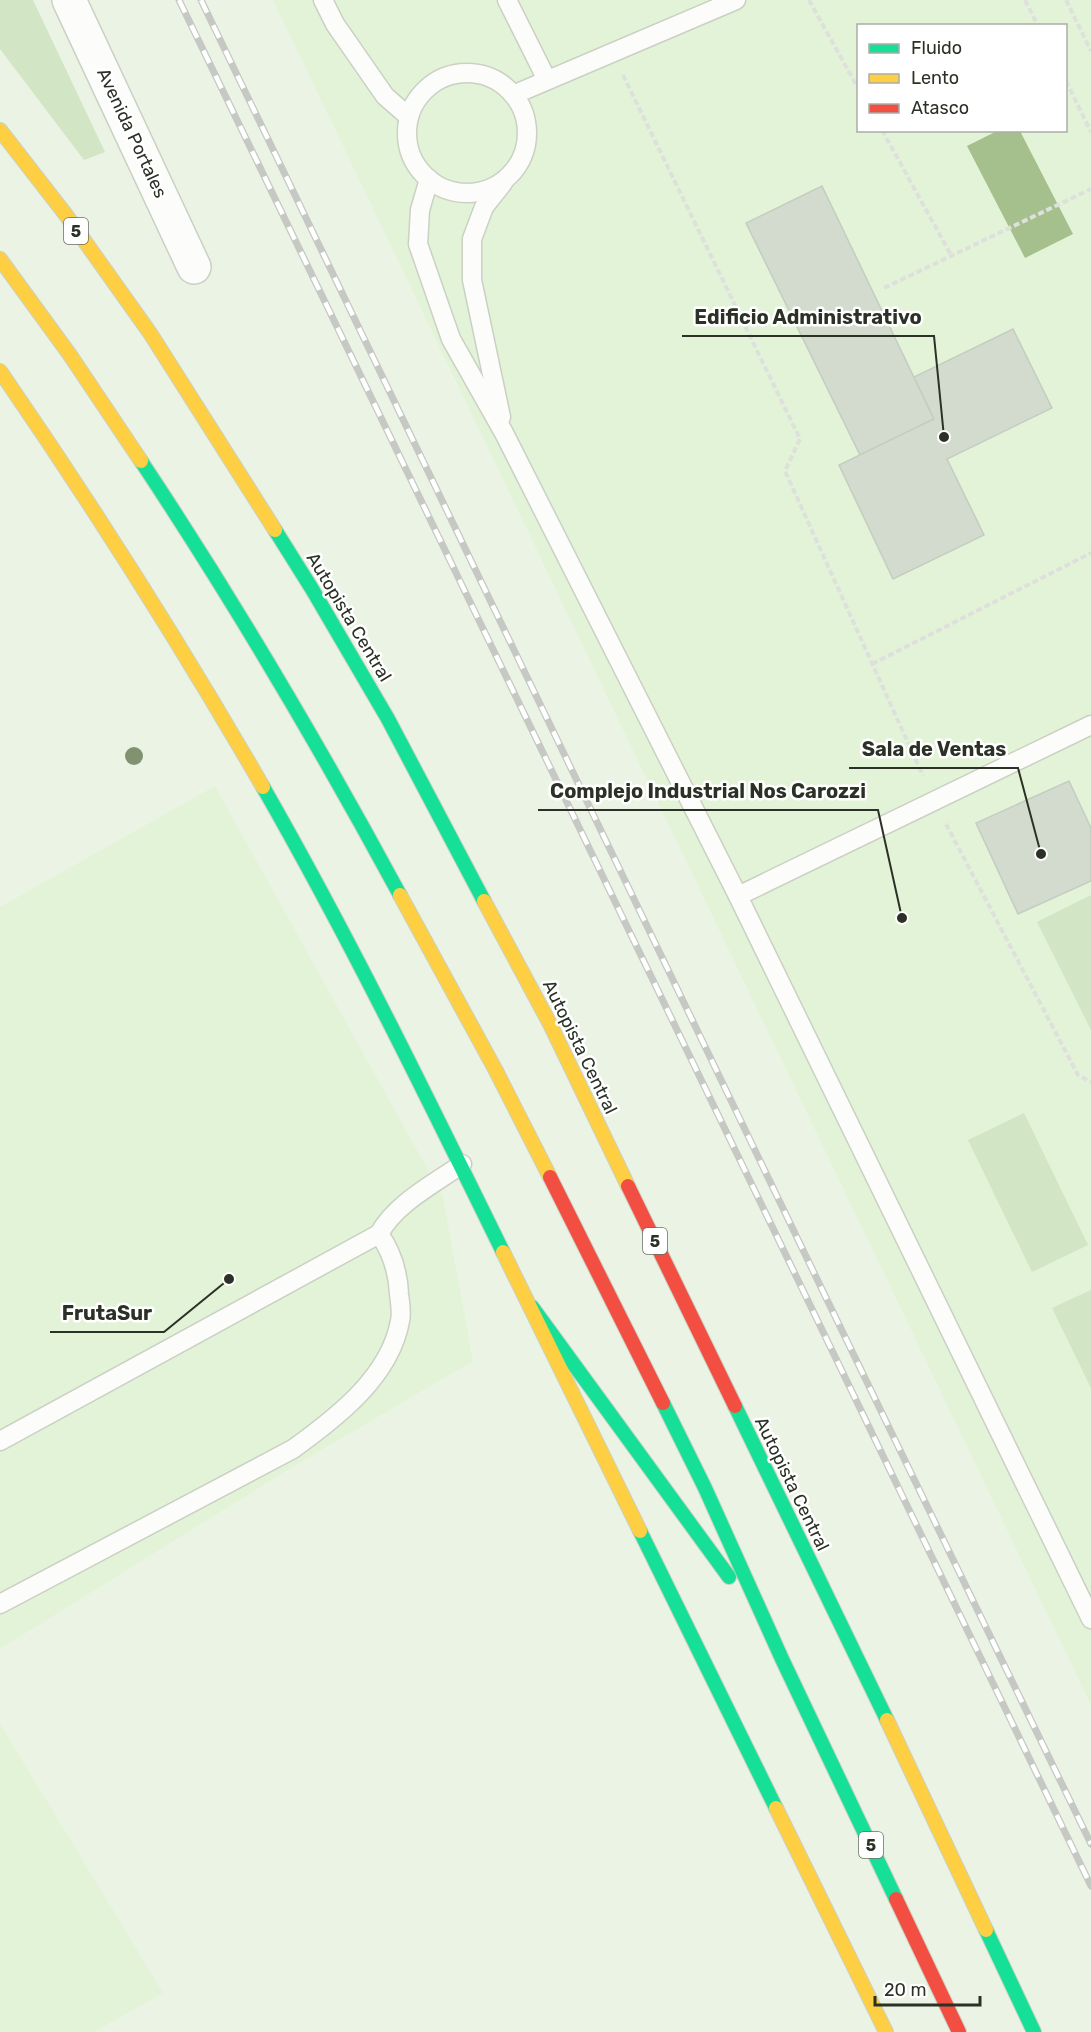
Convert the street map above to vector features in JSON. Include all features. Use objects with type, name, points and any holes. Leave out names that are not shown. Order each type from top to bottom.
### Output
[{"type":"main road","name":"Autopista Central","points":[[0,130],[66,215],[150,333],[312,589],[388,719],[550,1024],[851,1646],[1034,2032]]},
{"type":"main road","name":"5","points":[[0,259],[70,355],[196,544],[266,659],[380,858],[495,1069],[602,1278],[705,1488],[782,1659],[959,2032]]},
{"type":"main road","points":[[0,371],[120,550],[212,699],[312,872],[383,1006],[462,1164],[885,2032]]},
{"type":"main road","points":[[532,1307],[718,1561],[782,1659]]},
{"type":"street","name":"Avenida Portales","points":[[69,0],[194,267]]},
{"type":"lane","points":[[323,0],[335,24],[385,96],[409,117]]},
{"type":"lane","points":[[507,0],[547,80]]},
{"type":"lane","points":[[513,95],[736,0]]},
{"type":"lane","points":[[504,433],[472,280],[472,239],[484,207],[519,164],[525,148],[527,131],[525,114],[505,86],[491,77],[474,73],[457,73],[441,79],[427,89],[416,102],[409,117],[407,135],[410,152],[417,167],[443,188],[460,192],[477,192],[493,187],[507,177]]},
{"type":"lane","points":[[429,179],[420,210],[418,244],[451,339],[504,433],[738,896],[1091,1619]]},
{"type":"lane","points":[[738,896],[1091,725]]},
{"type":"lane","points":[[0,1441],[379,1234],[387,1220],[399,1209],[462,1164]]},
{"type":"lane","points":[[0,1604],[293,1449],[325,1426],[350,1402],[384,1362],[401,1320],[399,1282],[390,1250],[379,1234]]},
{"type":"path","points":[[809,0],[857,86]]},
{"type":"path","points":[[1025,0],[1037,24]]},
{"type":"path","points":[[1066,0],[1091,51]]},
{"type":"path","points":[[612,53],[800,439],[784,471],[934,801],[1078,1075],[1091,1082]]},
{"type":"path","points":[[1067,85],[1091,132]]},
{"type":"path","points":[[883,132],[951,255]]},
{"type":"path","points":[[884,288],[1091,189]]},
{"type":"path","points":[[872,664],[1091,553]]},
{"type":"shaded area","points":[[0,0],[33,0],[105,152],[84,160],[0,49]]},
{"type":"shaded area","points":[[273,0],[1091,0],[1091,1705]]},
{"type":"shaded area","points":[[995,132],[1021,132],[1073,234],[1025,258],[967,146]]},
{"type":"shaded area","points":[[215,786],[443,1197],[473,1361],[294,1466],[0,1649],[0,907]]},
{"type":"shaded area","points":[[1091,895],[1091,1030],[1037,922]]},
{"type":"shaded area","points":[[1024,1113],[1088,1245],[1032,1272],[968,1140]]},
{"type":"shaded area","points":[[1091,1290],[1091,1388],[1052,1308]]},
{"type":"shaded area","points":[[0,1724],[163,1993],[94,2032],[0,2032]]},
{"type":"building","points":[[822,186],[934,419],[860,455],[746,223]]},
{"type":"building","points":[[1013,329],[1052,408],[947,459],[984,535],[893,579],[839,465],[934,419],[914,377]]},
{"type":"building","points":[[1069,781],[1091,828],[1091,881],[1018,914],[976,823]]},
{"type":"railway","points":[[179,0],[1091,1886]]},
{"type":"railway","points":[[201,0],[1091,1844]]},
{"type":"traffic: fast","points":[[141,461],[275,675],[400,895]]},
{"type":"traffic: fast","points":[[275,530],[388,719],[484,901]]},
{"type":"traffic: fast","points":[[263,787],[357,960],[503,1252]]},
{"type":"traffic: fast","points":[[532,1307],[729,1577]]},
{"type":"traffic: fast","points":[[663,1403],[705,1488],[782,1659],[896,1899]]},
{"type":"traffic: fast","points":[[735,1406],[887,1720]]},
{"type":"traffic: fast","points":[[640,1531],[776,1808]]},
{"type":"traffic: fast","points":[[986,1930],[1034,2032]]},
{"type":"traffic: slow","points":[[0,130],[66,215],[150,333],[275,530]]},
{"type":"traffic: slow","points":[[0,259],[70,355],[141,461]]},
{"type":"traffic: slow","points":[[0,371],[136,576],[263,787]]},
{"type":"traffic: slow","points":[[400,895],[495,1069],[550,1177]]},
{"type":"traffic: slow","points":[[484,901],[550,1024],[628,1186]]},
{"type":"traffic: slow","points":[[503,1252],[640,1531]]},
{"type":"traffic: slow","points":[[887,1720],[986,1930]]},
{"type":"traffic: slow","points":[[776,1808],[886,2032]]},
{"type":"traffic: jam","points":[[550,1177],[663,1403]]},
{"type":"traffic: jam","points":[[628,1186],[735,1406]]},
{"type":"traffic: jam","points":[[896,1899],[959,2032]]},
{"type":"place","name":"Edificio Administrativo","points":[[944,437]]},
{"type":"place","name":"Sala de Ventas","points":[[1041,854]]},
{"type":"place","name":"Complejo Industrial Nos Carozzi","points":[[902,918]]},
{"type":"place","name":"FrutaSur","points":[[229,1279]]}]
